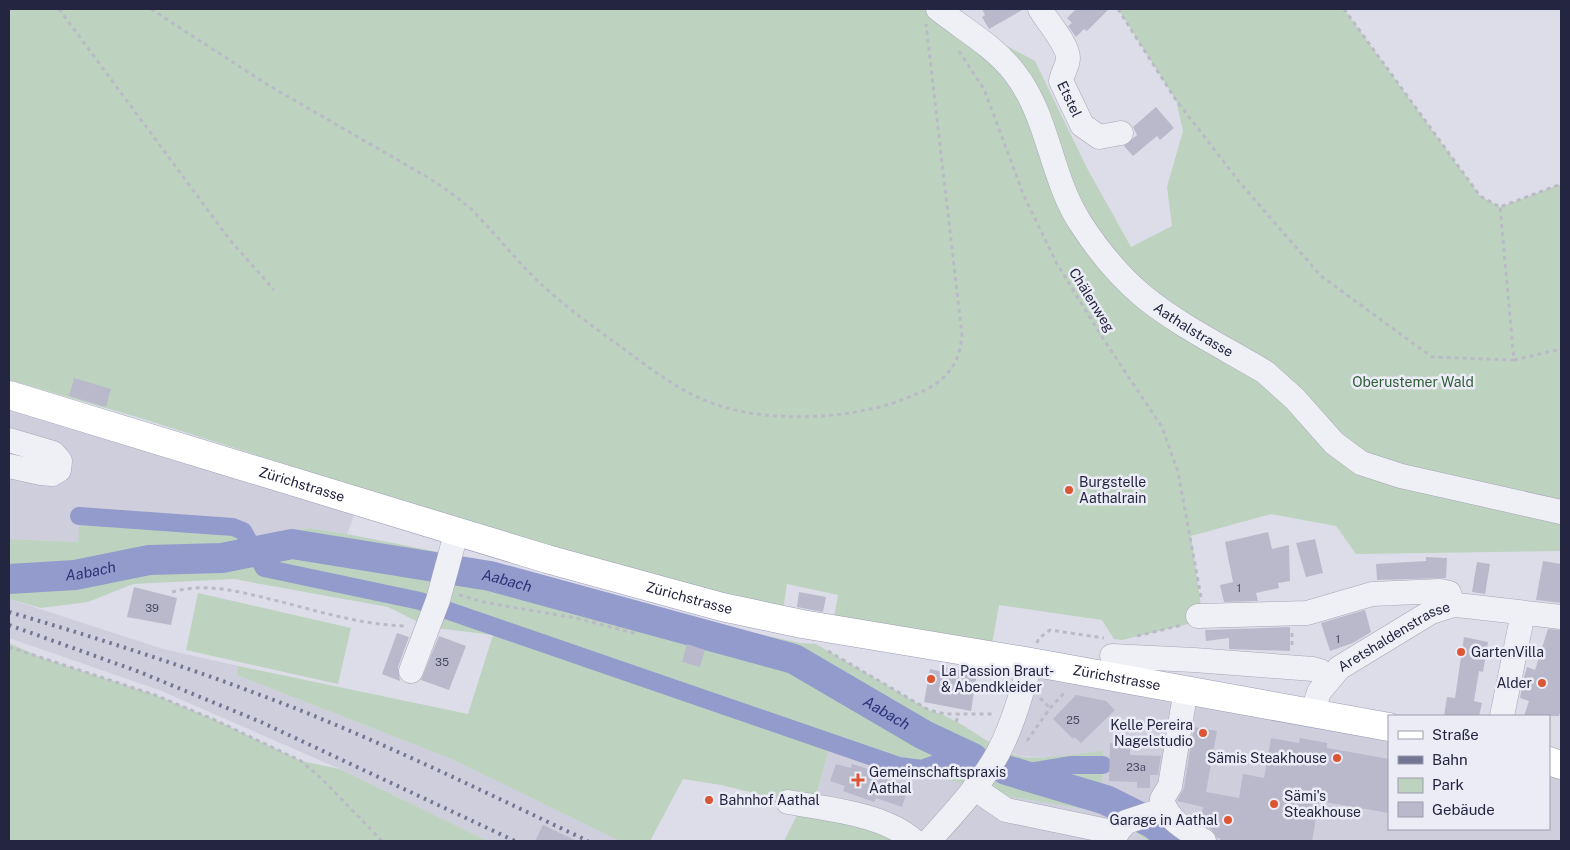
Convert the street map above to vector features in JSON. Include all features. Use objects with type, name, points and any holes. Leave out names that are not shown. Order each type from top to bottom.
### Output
[{"type":"main road","name":"Zürichstrasse","points":[[9,395],[457,530],[547,560],[648,588],[792,622],[1031,662],[1388,728]]},
{"type":"street","name":"Etstel","points":[[1040,9],[1067,51],[1068,60],[1061,81],[1082,125],[1099,137],[1122,133]]},
{"type":"street","name":"Aathalstrasse","points":[[932,15],[988,47],[1014,71],[1032,101],[1059,180],[1076,216],[1120,274],[1159,309],[1265,372],[1295,399],[1334,443],[1361,463],[1400,476],[1561,512]]},
{"type":"street","points":[[9,440],[54,452],[60,461],[59,470],[52,474],[9,466]]},
{"type":"street","points":[[410,671],[439,594],[457,530]]},
{"type":"street","points":[[1193,620],[1307,613],[1372,594],[1430,592],[1449,594],[1453,606]]},
{"type":"street","name":"Aretshaldenstrasse","points":[[1312,714],[1319,692],[1329,678],[1346,663],[1420,617],[1453,606],[1561,617]]},
{"type":"street","points":[[1502,715],[1523,613]]},
{"type":"street","points":[[1113,648],[1194,660],[1312,669],[1320,671],[1329,678]]},
{"type":"street","points":[[928,841],[974,788],[1001,746],[1031,662]]},
{"type":"street","points":[[1161,811],[1162,799],[1170,786],[1183,707]]},
{"type":"street","points":[[974,788],[1006,810],[1117,832],[1161,811]]},
{"type":"street","points":[[788,802],[880,821],[901,830],[914,841]]},
{"type":"street","points":[[1161,811],[1204,841]]},
{"type":"path","points":[[59,9],[230,240],[274,290]]},
{"type":"path","points":[[151,9],[268,84],[451,193],[482,220],[539,283],[596,329],[663,377],[695,396],[724,407],[752,413],[826,416],[878,408],[931,387],[946,376],[956,364],[961,350],[962,335],[932,15]]},
{"type":"path","points":[[1118,9],[1176,100],[1241,184],[1321,276],[1432,357],[1514,360],[1561,349]]},
{"type":"path","points":[[1344,9],[1480,196],[1500,207],[1561,184]]},
{"type":"path","name":"Chälenweg","points":[[954,44],[968,61],[984,90],[1024,196],[1057,264],[1104,340],[1162,427],[1178,472],[1202,598],[1193,620]]},
{"type":"path","points":[[1500,207],[1514,360]]},
{"type":"path","points":[[172,592],[202,587],[226,589],[364,623],[439,594],[576,618],[637,634]]},
{"type":"path","points":[[1132,637],[1193,620]]},
{"type":"path","points":[[1031,662],[1039,638],[1050,630],[1113,648]]},
{"type":"path","points":[[9,646],[155,695],[215,720],[301,761],[382,841]]},
{"type":"path","points":[[824,649],[929,710],[945,714],[997,714]]},
{"type":"path","points":[[1035,703],[1038,696],[1044,690]]},
{"type":"path","points":[[1022,748],[1050,708],[1066,691]]},
{"type":"path","points":[[1038,696],[1050,708]]},
{"type":"path","points":[[956,722],[959,714]]},
{"type":"shaded area","points":[[9,407],[356,510],[347,534],[310,528],[280,532],[252,540],[244,528],[80,513],[79,542],[9,539]]},
{"type":"shaded area","points":[[9,599],[163,649],[238,666],[237,675],[449,758],[620,841],[488,841],[340,769],[159,690],[9,638]]},
{"type":"shaded area","points":[[1031,662],[1388,727],[1388,830],[1550,830],[1550,761],[1561,765],[1561,841],[1193,841],[1132,798],[1102,785],[1103,765],[1019,756],[1001,747]]},
{"type":"shaded area","points":[[831,742],[900,766],[1011,797],[1108,813],[1148,841],[914,841],[813,807]]},
{"type":"green space","name":"Oberustemer Wald","points":[[9,9],[938,9],[1035,61],[1087,168],[1131,247],[1172,226],[1167,187],[1183,131],[1176,100],[1118,9],[1344,9],[1480,196],[1500,207],[1561,184],[1561,551],[1356,554],[1336,526],[1271,514],[1191,536],[1201,606],[1192,622],[1122,640],[1114,639],[1102,620],[999,605],[990,656],[832,629],[838,595],[787,584],[783,610],[556,550],[137,417],[9,380]]},
{"type":"green space","points":[[80,513],[231,523],[244,528],[252,540],[280,532],[310,528],[347,534],[489,562],[744,631],[800,643],[816,644],[929,710],[952,719],[995,745],[1018,756],[1036,758],[1103,751],[1102,785],[1132,798],[1193,841],[1148,841],[1108,813],[1011,797],[899,766],[831,742],[813,807],[914,841],[784,841],[802,805],[721,785],[683,779],[650,841],[620,841],[449,758],[237,675],[238,666],[468,714],[493,635],[428,627],[388,607],[234,579],[133,584],[88,602],[41,608],[9,599],[9,539],[78,542]]},
{"type":"green space","points":[[198,593],[351,628],[338,684],[186,650]]},
{"type":"green space","points":[[9,643],[42,658],[155,695],[215,720],[301,761],[340,769],[488,841],[9,841]]},
{"type":"building","points":[[982,9],[1024,9],[989,29],[982,17],[985,15]]},
{"type":"building","points":[[1076,9],[1109,9],[1087,31],[1084,29],[1076,37],[1068,26],[1072,23],[1067,18]]},
{"type":"building","points":[[1156,107],[1174,128],[1160,140],[1157,136],[1133,156],[1124,146],[1137,135],[1133,127]]},
{"type":"building","points":[[74,378],[111,389],[106,407],[69,396]]},
{"type":"building","points":[[1268,532],[1272,549],[1289,545],[1290,581],[1278,583],[1279,588],[1256,593],[1258,601],[1224,602],[1220,585],[1233,582],[1225,542]]},
{"type":"building","points":[[1315,539],[1323,573],[1306,577],[1296,543]]},
{"type":"building","points":[[1426,557],[1447,558],[1446,578],[1377,580],[1376,564],[1426,561]]},
{"type":"building","points":[[1543,561],[1561,564],[1561,603],[1536,600]]},
{"type":"building","points":[[1477,562],[1490,564],[1485,594],[1472,592]]},
{"type":"building","points":[[134,587],[177,598],[171,625],[127,617]]},
{"type":"building","points":[[799,592],[826,597],[823,612],[797,607]]},
{"type":"building","points":[[1365,610],[1371,632],[1353,643],[1330,651],[1321,623]]},
{"type":"building","points":[[1290,627],[1290,651],[1229,649],[1229,638],[1206,641],[1205,630]]},
{"type":"building","name":"Alder","points":[[1548,629],[1561,630],[1561,710],[1559,716],[1524,715],[1529,701],[1520,698],[1524,677],[1527,667],[1535,670]]},
{"type":"building","points":[[397,633],[409,637],[398,667],[400,681],[382,674]]},
{"type":"building","points":[[439,636],[466,646],[449,690],[421,680]]},
{"type":"building","points":[[1464,637],[1488,642],[1483,672],[1479,671],[1474,701],[1482,703],[1479,715],[1444,715],[1447,697],[1455,698]]},
{"type":"building","points":[[687,644],[705,650],[700,667],[682,662]]},
{"type":"building","points":[[943,667],[977,673],[971,711],[924,702],[930,669],[943,672]]},
{"type":"building","points":[[1076,695],[1106,701],[1115,710],[1081,743],[1074,737],[1073,739],[1053,719]]},
{"type":"building","points":[[1194,727],[1217,731],[1206,792],[1239,798],[1243,774],[1264,778],[1271,738],[1299,743],[1300,738],[1327,743],[1327,748],[1388,759],[1388,813],[1319,801],[1312,841],[1220,841],[1220,838],[1217,838],[1212,830],[1200,822],[1203,807],[1177,801],[1184,788]]},
{"type":"building","points":[[1110,743],[1130,744],[1130,755],[1161,756],[1158,775],[1150,775],[1150,788],[1137,788],[1137,782],[1109,781]]},
{"type":"building","points":[[836,764],[851,768],[852,764],[884,774],[883,777],[909,786],[902,807],[876,798],[874,802],[843,791],[845,786],[830,781]]},
{"type":"building","points":[[543,825],[577,841],[535,841]]},
{"type":"waterway","points":[[79,516],[233,527],[243,531],[264,568],[420,601],[899,766],[922,769],[962,754]]},
{"type":"waterway","name":"Aabach","points":[[9,579],[75,575],[149,560],[222,558],[292,544],[490,576],[794,659],[924,735],[973,758]]},
{"type":"waterway","points":[[1017,774],[1070,765],[1103,765]]},
{"type":"waterway","name":"Aabach","points":[[1006,770],[1106,800],[1152,823],[1175,841]]},
{"type":"railway","points":[[9,612],[157,658],[302,711],[410,757],[588,841]]},
{"type":"railway","points":[[9,625],[137,671],[261,722],[515,841]]},
{"type":"place","name":"Burgstelle Aathalrain","points":[[1069,490]]},
{"type":"place","name":"GartenVilla","points":[[1461,652]]},
{"type":"place","name":"La Passion Braut- & Abendkleider","points":[[931,679]]},
{"type":"place","name":"Alder","points":[[1542,683]]},
{"type":"place","name":"Kelle Pereira Nagelstudio","points":[[1203,733]]},
{"type":"place","name":"Sämis Steakhouse","points":[[1337,758]]},
{"type":"place","name":"Gemeinschaftspraxis Aathal","points":[[858,780]]},
{"type":"place","name":"Bahnhof Aathal","points":[[709,800]]},
{"type":"place","name":"Sämi's Steakhouse","points":[[1274,804]]},
{"type":"place","name":"Garage in Aathal","points":[[1228,820]]}]
